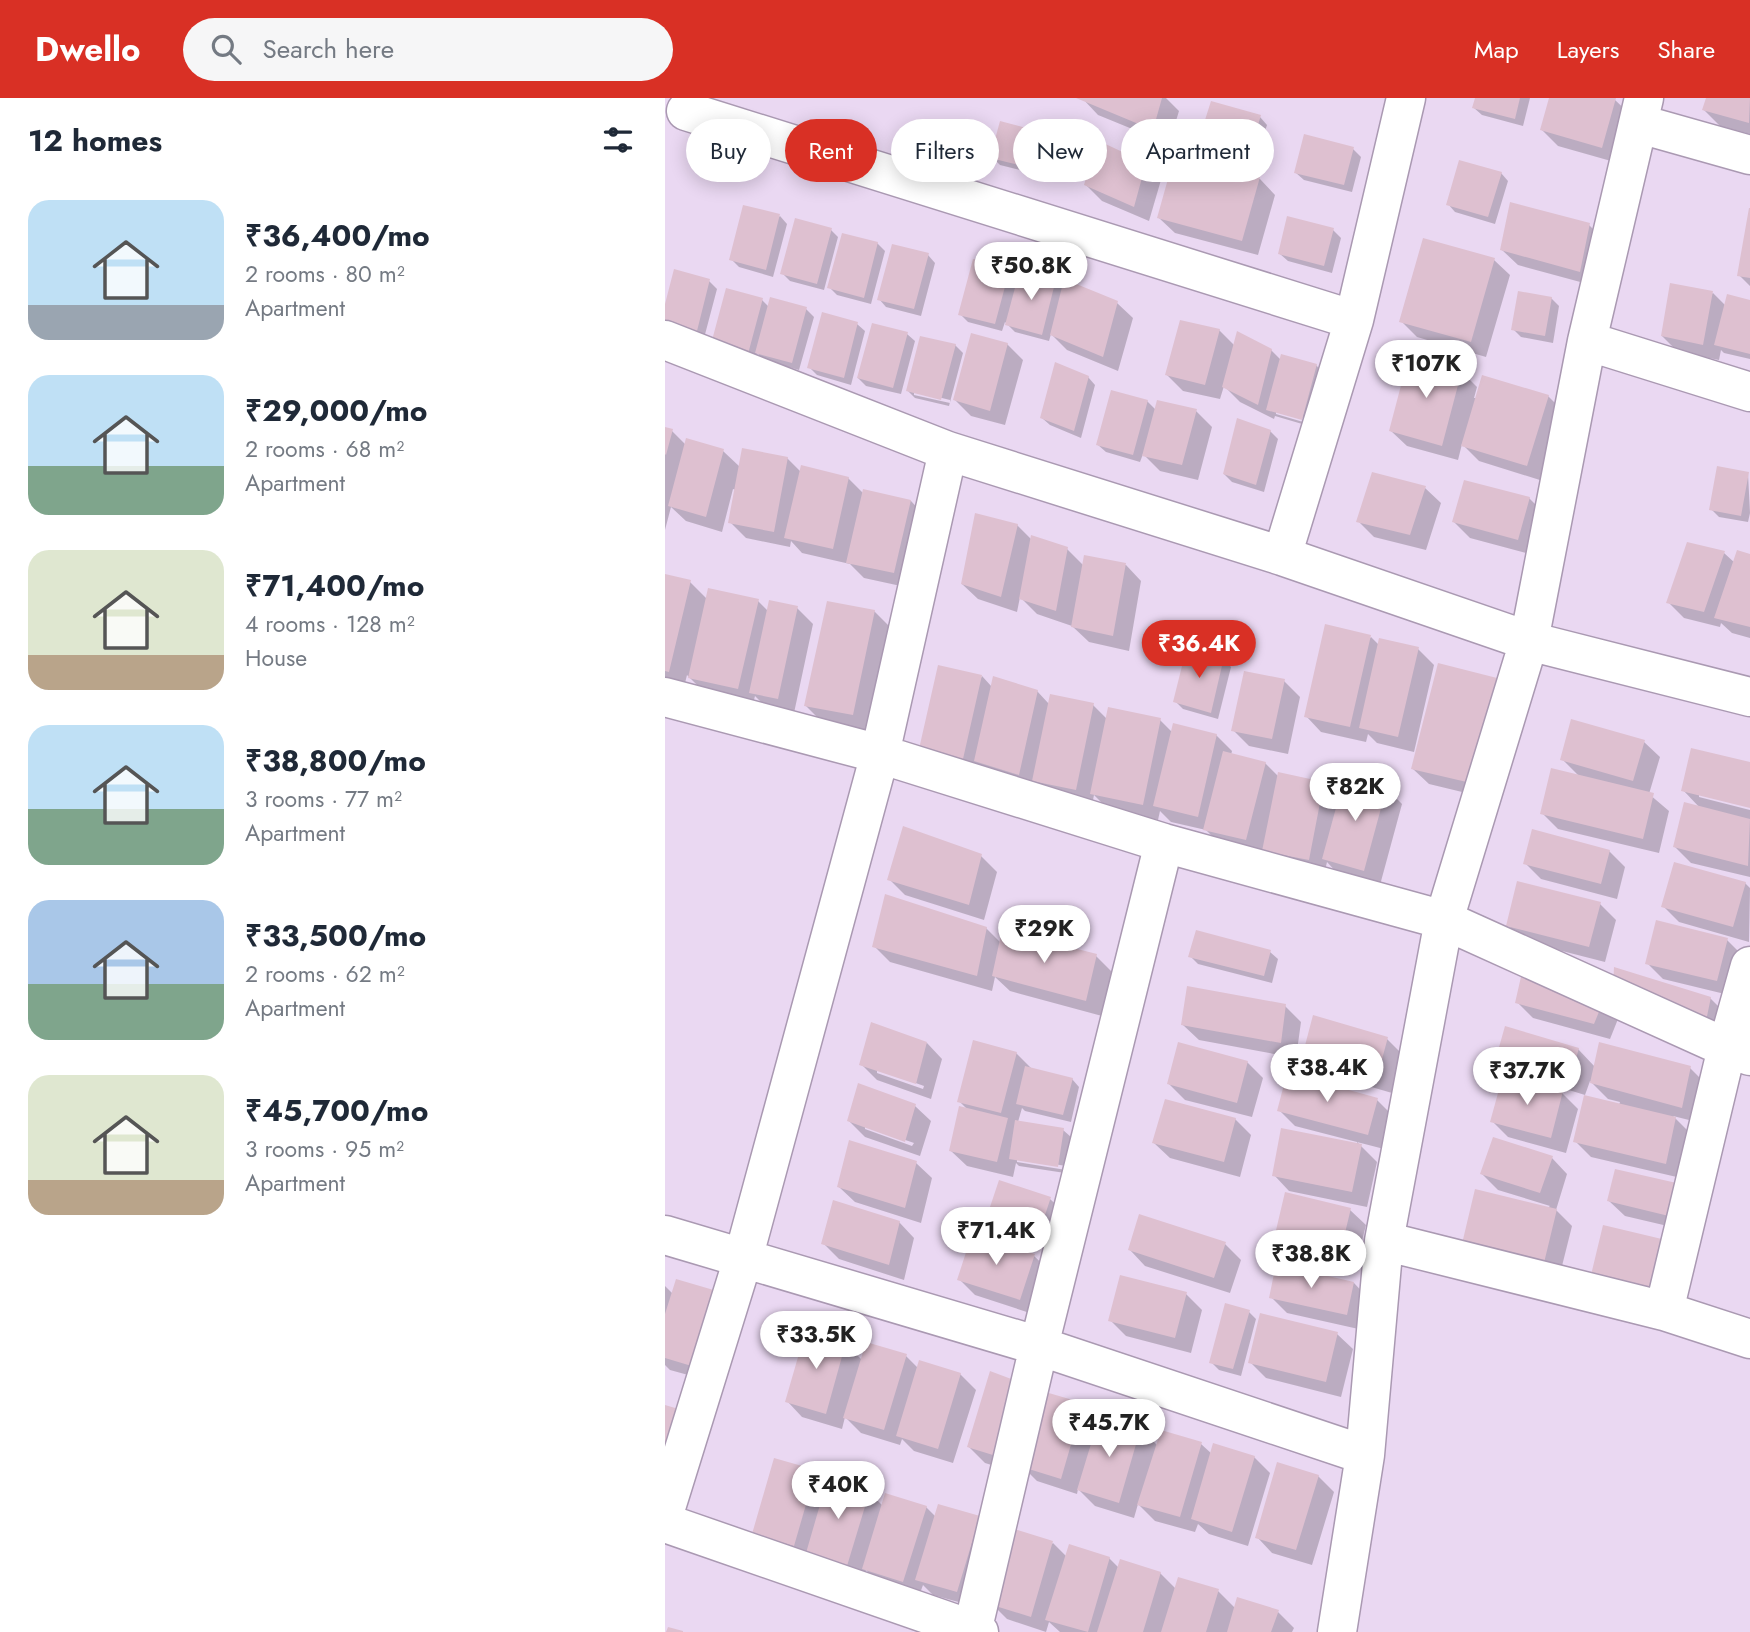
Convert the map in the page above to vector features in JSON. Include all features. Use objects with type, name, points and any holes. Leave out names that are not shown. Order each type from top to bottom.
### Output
[{"type":"street","points":[[1282,556],[1354,320],[1403,99]]},
{"type":"street","points":[[1337,1632],[1365,1455],[1384,1241],[1444,920],[1529,641],[1587,341],[1642,111],[1750,155]]},
{"type":"street","points":[[680,114],[1354,320]]},
{"type":"street","points":[[665,340],[948,452],[1282,556],[1529,641],[1750,697]]},
{"type":"street","points":[[1587,341],[1750,392]]},
{"type":"street","points":[[665,1511],[743,1259],[880,754],[948,452]]},
{"type":"street","points":[[665,696],[880,754],[1164,843],[1444,920],[1738,1052]]},
{"type":"street","points":[[665,1523],[975,1631],[1039,1346],[1164,843]]},
{"type":"street","points":[[1664,1311],[1738,1052],[1750,966]]},
{"type":"street","points":[[665,1235],[1039,1346],[1365,1455]]},
{"type":"street","points":[[1384,1241],[1664,1311],[1750,1339]]},
{"type":"building","points":[[1076,98],[1162,98],[1156,119],[1127,119]]},
{"type":"building","points":[[1475,98],[1520,98],[1515,119],[1472,108]]},
{"type":"building","points":[[1549,98],[1616,98],[1602,148],[1540,130]]},
{"type":"building","points":[[1706,98],[1750,98],[1749,123],[1702,110]]},
{"type":"building","points":[[1211,101],[1261,115],[1260,119],[1205,119]]},
{"type":"building","points":[[1000,121],[1013,124],[1013,164],[999,160]]},
{"type":"building","points":[[1304,134],[1354,147],[1344,185],[1294,173]]},
{"type":"building","points":[[1107,145],[1121,151],[1121,182],[1141,182],[1134,207],[1084,185],[1085,182],[1107,182]]},
{"type":"building","points":[[1459,160],[1502,172],[1488,217],[1446,205]]},
{"type":"building","points":[[1167,182],[1259,182],[1242,241],[1157,218]]},
{"type":"building","points":[[1510,202],[1590,223],[1580,272],[1500,250]]},
{"type":"building","points":[[743,205],[780,214],[766,270],[729,260]]},
{"type":"building","points":[[1750,208],[1750,278],[1737,276]]},
{"type":"building","points":[[1287,216],[1334,228],[1324,266],[1278,254]]},
{"type":"building","points":[[795,218],[832,228],[817,284],[780,274]]},
{"type":"building","points":[[842,233],[878,242],[864,298],[827,288]]},
{"type":"building","points":[[1423,238],[1495,258],[1471,342],[1399,322]]},
{"type":"building","points":[[892,244],[929,253],[914,309],[877,300]]},
{"type":"building","points":[[973,259],[1010,268],[995,324],[958,315]]},
{"type":"building","points":[[674,269],[710,279],[696,335],[665,327],[665,304]]},
{"type":"building","points":[[1020,269],[1056,279],[1042,335],[1005,325]]},
{"type":"building","points":[[1064,279],[1118,301],[1103,357],[1050,335]]},
{"type":"building","points":[[1670,283],[1713,291],[1703,345],[1661,336]]},
{"type":"building","points":[[726,288],[763,298],[748,354],[711,344]]},
{"type":"building","points":[[1518,291],[1552,297],[1545,336],[1511,330]]},
{"type":"building","points":[[1727,294],[1750,300],[1750,354],[1714,345]]},
{"type":"building","points":[[770,297],[807,307],[792,363],[755,353]]},
{"type":"building","points":[[822,312],[858,322],[844,378],[807,368]]},
{"type":"building","points":[[1180,320],[1220,329],[1205,385],[1165,375]]},
{"type":"building","points":[[872,323],[908,332],[893,388],[857,378]]},
{"type":"building","points":[[1237,331],[1272,349],[1258,405],[1222,387]]},
{"type":"building","points":[[971,333],[1008,343],[990,411],[953,400]]},
{"type":"building","points":[[920,336],[956,344],[941,400],[906,391]]},
{"type":"building","points":[[1281,354],[1317,364],[1302,420],[1266,410]]},
{"type":"building","points":[[1409,355],[1462,370],[1442,446],[1389,431]]},
{"type":"building","points":[[1055,362],[1089,376],[1074,431],[1040,418]]},
{"type":"building","points":[[1482,375],[1549,395],[1527,466],[1461,446]]},
{"type":"building","points":[[1111,390],[1148,400],[1133,455],[1096,445]]},
{"type":"building","points":[[1157,400],[1197,409],[1182,465],[1142,456]]},
{"type":"building","points":[[1237,418],[1271,430],[1256,485],[1223,474]]},
{"type":"building","points":[[665,427],[673,429],[666,455],[665,454]]},
{"type":"building","points":[[686,438],[724,449],[706,517],[668,506]]},
{"type":"building","points":[[742,448],[788,457],[774,532],[728,523]]},
{"type":"building","points":[[801,465],[849,477],[833,549],[784,538]]},
{"type":"building","points":[[1717,466],[1749,472],[1741,516],[1709,510]]},
{"type":"building","points":[[1372,472],[1426,486],[1410,535],[1356,522]]},
{"type":"building","points":[[1464,480],[1530,497],[1518,540],[1452,522]]},
{"type":"building","points":[[863,489],[911,500],[894,573],[846,563]]},
{"type":"building","points":[[975,513],[1018,524],[1001,597],[961,584]]},
{"type":"building","points":[[1031,535],[1068,547],[1056,611],[1019,599]]},
{"type":"building","points":[[1687,542],[1725,551],[1704,612],[1666,603]]},
{"type":"building","points":[[1737,550],[1750,554],[1750,627],[1714,618]]},
{"type":"building","points":[[1084,555],[1126,563],[1113,636],[1071,627]]},
{"type":"building","points":[[665,574],[691,580],[669,672],[665,671]]},
{"type":"building","points":[[708,588],[759,599],[738,689],[688,678]]},
{"type":"building","points":[[769,600],[798,606],[778,699],[749,693]]},
{"type":"building","points":[[827,601],[875,610],[853,715],[804,706]]},
{"type":"building","points":[[1325,624],[1371,635],[1350,727],[1304,717]]},
{"type":"building","points":[[1379,638],[1419,647],[1398,737],[1359,728]]},
{"type":"building","points":[[1187,646],[1224,657],[1211,713],[1173,702]]},
{"type":"building","points":[[1438,663],[1497,678],[1471,783],[1411,769]]},
{"type":"building","points":[[938,665],[982,675],[963,759],[919,749]]},
{"type":"building","points":[[1244,671],[1285,679],[1272,739],[1231,731]]},
{"type":"building","points":[[993,676],[1038,690],[1019,775],[974,761]]},
{"type":"building","points":[[1050,694],[1094,703],[1076,790],[1032,781]]},
{"type":"building","points":[[1108,707],[1161,718],[1143,805],[1090,794]]},
{"type":"building","points":[[1571,719],[1645,740],[1633,781],[1560,760]]},
{"type":"building","points":[[1173,723],[1217,734],[1198,817],[1153,806]]},
{"type":"building","points":[[1691,748],[1750,762],[1750,808],[1681,791]]},
{"type":"building","points":[[1223,751],[1266,762],[1246,840],[1203,830]]},
{"type":"building","points":[[1551,768],[1654,793],[1643,839],[1540,814]]},
{"type":"building","points":[[1278,772],[1324,782],[1309,860],[1262,851]]},
{"type":"building","points":[[1345,775],[1387,786],[1364,871],[1322,859]]},
{"type":"building","points":[[1684,802],[1750,819],[1748,866],[1673,847]]},
{"type":"building","points":[[903,826],[982,854],[969,905],[887,880]]},
{"type":"building","points":[[1532,829],[1610,850],[1601,884],[1523,864]]},
{"type":"building","points":[[1674,862],[1746,882],[1733,927],[1661,907]]},
{"type":"building","points":[[1517,881],[1601,902],[1589,947],[1506,926]]},
{"type":"building","points":[[885,894],[987,927],[977,976],[872,947]]},
{"type":"building","points":[[1656,920],[1728,938],[1717,981],[1645,964]]},
{"type":"building","points":[[1002,930],[1097,954],[1086,1001],[992,976]]},
{"type":"building","points":[[1196,930],[1271,950],[1264,976],[1188,957]]},
{"type":"building","points":[[1614,967],[1711,997],[1705,1026],[1613,986]]},
{"type":"building","points":[[1523,968],[1603,1002],[1594,1024],[1515,1003]]},
{"type":"building","points":[[1187,986],[1286,1004],[1281,1043],[1181,1025]]},
{"type":"building","points":[[1313,1015],[1388,1037],[1377,1078],[1302,1057]]},
{"type":"building","points":[[871,1022],[927,1042],[916,1084],[859,1065]]},
{"type":"building","points":[[1505,1026],[1579,1048],[1570,1080],[1496,1058]]},
{"type":"building","points":[[973,1040],[1017,1052],[1001,1113],[957,1102]]},
{"type":"building","points":[[1178,1042],[1248,1061],[1237,1103],[1167,1084]]},
{"type":"building","points":[[1599,1042],[1691,1066],[1682,1108],[1590,1083]]},
{"type":"building","points":[[1025,1066],[1073,1078],[1063,1115],[1016,1104]]},
{"type":"building","points":[[1287,1073],[1378,1098],[1368,1135],[1277,1111]]},
{"type":"building","points":[[1503,1075],[1563,1091],[1551,1138],[1490,1122]]},
{"type":"building","points":[[858,1083],[916,1104],[905,1142],[847,1121]]},
{"type":"building","points":[[1584,1095],[1676,1117],[1666,1164],[1573,1142]]},
{"type":"building","points":[[1165,1099],[1236,1118],[1224,1162],[1152,1143]]},
{"type":"building","points":[[959,1106],[1008,1118],[997,1162],[949,1151]]},
{"type":"building","points":[[1015,1120],[1064,1128],[1058,1167],[1009,1159]]},
{"type":"building","points":[[1281,1128],[1362,1144],[1352,1192],[1272,1176]]},
{"type":"building","points":[[1493,1137],[1553,1156],[1540,1193],[1480,1174]]},
{"type":"building","points":[[849,1140],[917,1161],[905,1208],[837,1187]]},
{"type":"building","points":[[1615,1169],[1681,1184],[1673,1217],[1607,1201]]},
{"type":"building","points":[[999,1180],[1051,1197],[1038,1236],[986,1219]]},
{"type":"building","points":[[1475,1189],[1557,1209],[1543,1267],[1461,1248]]},
{"type":"building","points":[[1285,1192],[1351,1208],[1339,1258],[1273,1243]]},
{"type":"building","points":[[833,1200],[900,1221],[889,1265],[821,1244]]},
{"type":"building","points":[[1139,1214],[1226,1242],[1214,1278],[1128,1250]]},
{"type":"building","points":[[1603,1225],[1666,1240],[1654,1290],[1591,1275]]},
{"type":"building","points":[[972,1234],[1035,1254],[1020,1300],[957,1280]]},
{"type":"building","points":[[1276,1264],[1354,1282],[1347,1315],[1269,1298]]},
{"type":"building","points":[[1120,1275],[1187,1292],[1175,1338],[1108,1321]]},
{"type":"building","points":[[676,1279],[717,1291],[695,1367],[665,1358],[665,1314]]},
{"type":"building","points":[[1225,1303],[1250,1310],[1233,1369],[1209,1363]]},
{"type":"building","points":[[1260,1313],[1338,1332],[1326,1382],[1248,1363]]},
{"type":"building","points":[[807,1326],[846,1342],[826,1414],[785,1402]]},
{"type":"building","points":[[866,1342],[907,1354],[884,1430],[843,1418]]},
{"type":"building","points":[[919,1360],[961,1373],[938,1449],[896,1436]]},
{"type":"building","points":[[990,1371],[1030,1386],[1009,1460],[967,1447]]},
{"type":"building","points":[[1042,1391],[1083,1403],[1061,1479],[1019,1466]]},
{"type":"building","points":[[665,1405],[682,1410],[665,1464]]},
{"type":"building","points":[[1100,1414],[1141,1427],[1119,1503],[1077,1490]]},
{"type":"building","points":[[1161,1430],[1202,1442],[1180,1517],[1137,1505]]},
{"type":"building","points":[[1213,1443],[1255,1456],[1232,1532],[1191,1519]]},
{"type":"building","points":[[774,1458],[816,1470],[794,1546],[752,1534]]},
{"type":"building","points":[[1277,1462],[1319,1475],[1296,1550],[1255,1538]]},
{"type":"building","points":[[828,1477],[870,1490],[847,1566],[806,1553]]},
{"type":"building","points":[[885,1493],[927,1506],[903,1582],[862,1569]]},
{"type":"building","points":[[938,1504],[980,1516],[957,1592],[915,1580]]},
{"type":"building","points":[[1011,1528],[1053,1541],[1031,1617],[989,1604]]},
{"type":"building","points":[[1069,1544],[1110,1557],[1088,1632],[1045,1620]]},
{"type":"building","points":[[1120,1559],[1161,1572],[1143,1632],[1097,1632]]},
{"type":"building","points":[[1178,1577],[1219,1589],[1206,1632],[1161,1632]]},
{"type":"building","points":[[1237,1597],[1279,1610],[1271,1632],[1227,1632]]},
{"type":"building","points":[[668,1627],[683,1631],[683,1632],[666,1632]]}]
